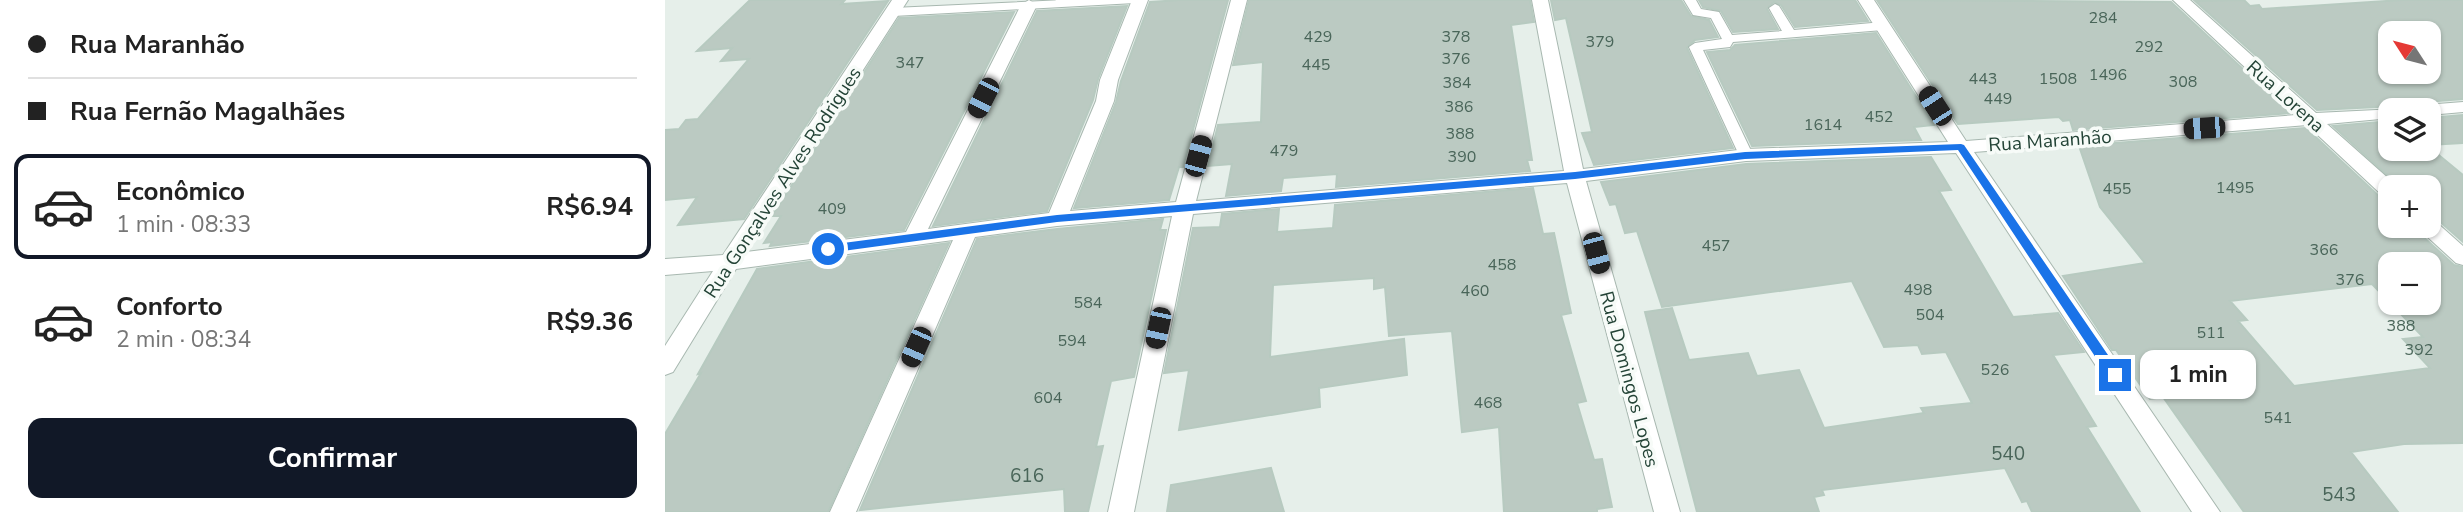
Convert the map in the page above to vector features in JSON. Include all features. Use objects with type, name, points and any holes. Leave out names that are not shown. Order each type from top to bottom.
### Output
[{"type":"street","points":[[1057,219],[1105,101],[1109,80],[1140,0]]},
{"type":"street","points":[[1121,512],[1184,208],[1239,0]]},
{"type":"street","name":"Rua Domingos Lopes","points":[[1540,0],[1575,176],[1667,512]]},
{"type":"street","points":[[1866,0],[1961,147],[2207,512]]},
{"type":"street","name":"Rua Lorena","points":[[2181,0],[2378,180]]},
{"type":"street","points":[[914,237],[1029,5]]},
{"type":"street","name":"Rua Gonçalves Alves Rodrigues","points":[[665,366],[729,262],[896,6]]},
{"type":"street","points":[[2441,109],[2463,107]]},
{"type":"street","name":"Rua Maranhão","points":[[665,267],[729,262],[1057,219],[1575,176],[1745,155],[1961,147],[2378,114]]},
{"type":"street","points":[[843,512],[968,230]]},
{"type":"street","points":[[2440,238],[2463,258]]},
{"type":"lane","points":[[896,6],[1029,5],[1063,1],[1135,0]]},
{"type":"lane","points":[[1690,0],[1697,12],[1714,15],[1728,39]]},
{"type":"lane","points":[[1775,8],[1790,34]]},
{"type":"lane","points":[[1728,39],[1883,26]]},
{"type":"lane","points":[[1728,39],[1726,44],[1695,47],[1745,155]]},
{"type":"building","points":[[750,0],[845,0],[841,4],[888,1],[744,219],[678,225],[697,197],[665,200],[665,130],[679,129],[686,120],[698,119],[749,59],[721,61],[732,48],[697,51]]},
{"type":"building","points":[[1228,0],[1183,167],[1179,167],[1169,200],[1074,208],[1116,102],[1150,2]]},
{"type":"building","points":[[1249,0],[1530,0],[1534,22],[1511,25],[1532,160],[1527,160],[1530,171],[1336,187],[1337,174],[1283,178],[1281,191],[1226,196],[1232,164],[1208,166],[1218,125],[1261,122],[1263,62],[1233,65]]},
{"type":"building","points":[[1551,0],[1681,0],[1691,16],[1709,20],[1718,37],[1695,40],[1687,48],[1733,148],[1594,165],[1582,133],[1592,132],[1566,18],[1555,20]]},
{"type":"building","points":[[1699,0],[1855,0],[1868,21],[1795,27],[1781,5],[1774,2],[1767,9],[1778,29],[1733,32],[1721,11],[1703,7]]},
{"type":"building","points":[[1877,0],[2171,2],[2290,113],[2073,130],[2070,120],[2063,121],[2059,117],[1958,124]]},
{"type":"building","points":[[2244,0],[2250,6],[2259,5],[2262,9],[2402,0],[2463,0],[2463,99],[2378,98],[2378,107],[2317,110],[2195,1]]},
{"type":"building","points":[[1127,6],[1098,79],[1093,100],[1047,211],[933,226],[1037,11]]},
{"type":"building","points":[[1014,12],[904,230],[770,246],[772,242],[764,243],[781,216],[772,216],[899,18]]},
{"type":"building","points":[[1876,33],[1934,125],[1914,127],[1921,140],[1752,146],[1707,52],[1730,50],[1735,45]]},
{"type":"building","points":[[2463,115],[2463,143],[2441,144],[2441,117]]},
{"type":"building","points":[[2378,122],[2378,161],[2441,161],[2441,157],[2463,175],[2463,242],[2441,223],[2441,175],[2387,175],[2333,126]]},
{"type":"building","points":[[2306,128],[2378,195],[2378,238],[2424,238],[2440,252],[2378,252],[2378,290],[2372,284],[2230,301],[2247,320],[2238,321],[2294,386],[2430,368],[2403,339],[2423,337],[2402,315],[2441,315],[2441,253],[2454,265],[2463,267],[2463,443],[2404,444],[2351,452],[2398,512],[2244,512],[2163,397],[2150,399],[2116,350],[2112,350],[2063,276],[2145,263],[2100,207],[2079,146]]},
{"type":"building","points":[[1931,157],[1951,190],[1939,191],[2013,317],[2058,313],[2084,352],[2053,355],[2096,426],[2087,427],[2140,512],[2032,512],[2027,501],[2022,502],[2005,468],[1822,490],[1824,495],[1814,497],[1819,512],[1697,512],[1645,312],[1672,308],[1689,360],[1748,353],[1757,376],[1799,370],[1824,428],[1924,413],[1921,408],[1972,403],[1946,352],[1922,354],[1918,345],[1884,347],[1852,281],[1662,307],[1637,231],[1625,233],[1616,204],[1610,205],[1601,182],[1746,164]]},
{"type":"building","points":[[1533,188],[1543,234],[1554,233],[1571,313],[1561,315],[1586,401],[1577,403],[1594,460],[1602,459],[1612,507],[1597,509],[1597,512],[1504,512],[1499,427],[1462,432],[1452,331],[1389,336],[1385,287],[1374,289],[1374,278],[1273,285],[1270,357],[1404,339],[1407,375],[1319,388],[1320,407],[1179,430],[1189,370],[1164,373],[1193,228],[1220,227],[1222,214],[1279,209],[1277,232],[1333,228],[1335,205]]},
{"type":"building","points":[[1163,219],[1160,230],[1166,230],[1134,377],[1111,381],[1096,447],[1103,446],[1088,512],[1065,512],[1064,489],[860,510],[977,239]]},
{"type":"building","points":[[949,243],[828,512],[665,512],[665,434],[757,269]]},
{"type":"building","points":[[1271,468],[1284,512],[1167,512],[1171,485]]},
{"type":"route","points":[[828,249],[1057,219],[1575,176],[1745,155],[1961,147],[2115,375]]}]
